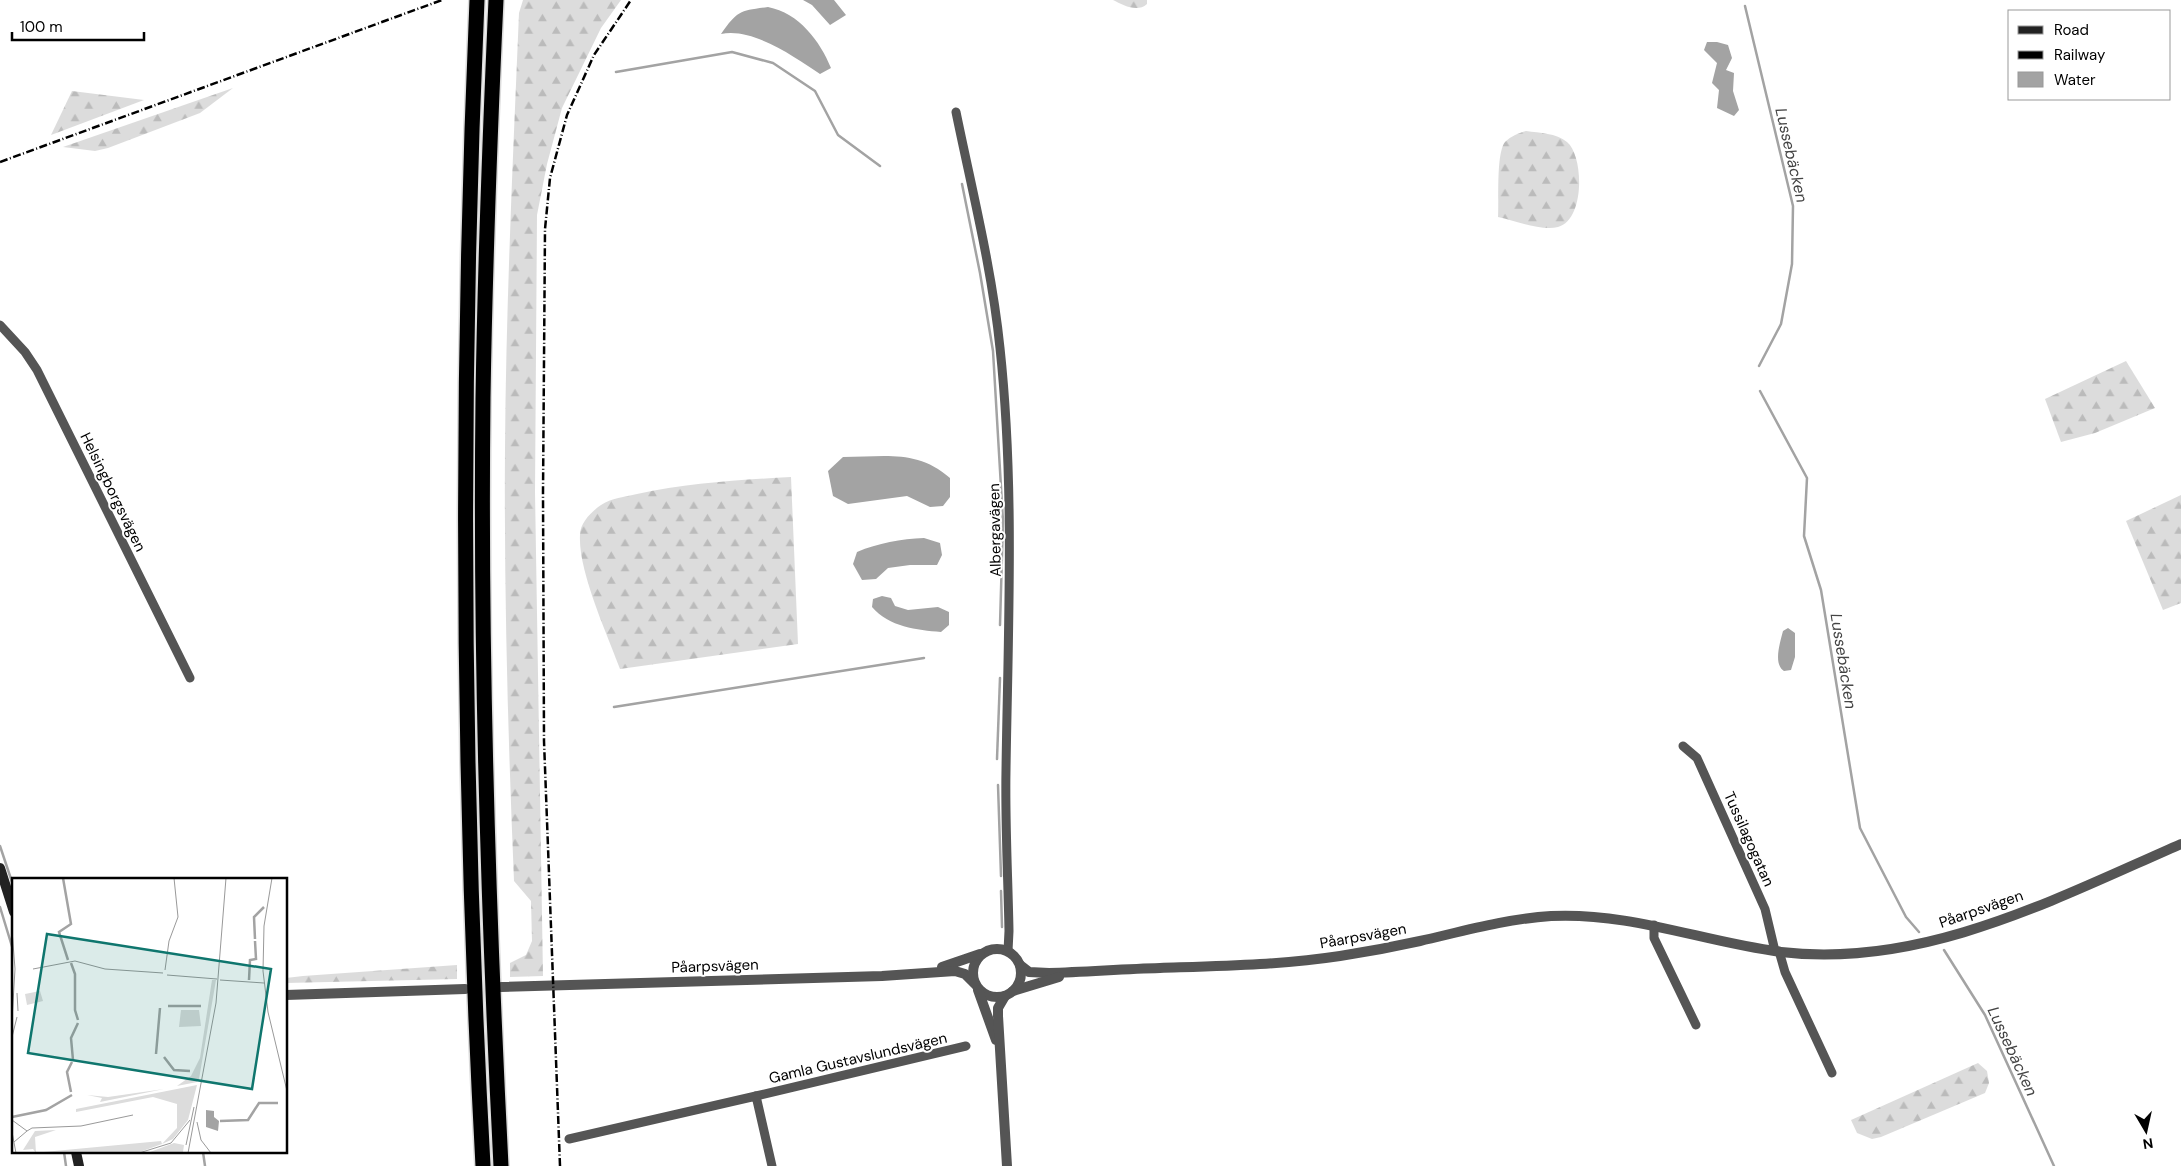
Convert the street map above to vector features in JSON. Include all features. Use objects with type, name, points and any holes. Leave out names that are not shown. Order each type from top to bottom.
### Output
[{"type":"highway","points":[[477,0],[467,298],[466,600],[471,867],[483,1166]]},
{"type":"highway","points":[[496,0],[487,202],[484,572],[490,907],[501,1166]]},
{"type":"main road","points":[[0,868],[12,906]]},
{"type":"street","name":"Albergavägen","points":[[956,112],[988,271],[1000,348],[1004,408],[1010,519],[1006,772],[1008,952]]},
{"type":"street","name":"Helsingborgsvägen","points":[[0,325],[26,352],[37,370],[190,678]]},
{"type":"street","name":"Tussilagogatan","points":[[1683,746],[1697,758],[1768,916],[1777,951]]},
{"type":"street","name":"Påarpsvägen","points":[[1020,965],[1025,970],[1036,973],[1075,973],[1307,961],[1399,946],[1495,923],[1535,918],[1596,916],[1654,925],[1777,951],[1816,954],[1844,953],[1913,945],[1948,938],[1978,929],[2181,844]]},
{"type":"street","points":[[1654,925],[1654,938],[1696,1025]]},
{"type":"street","points":[[1000,1058],[976,987],[973,967],[984,953],[996,949],[1008,952],[1017,959],[1020,965],[1021,979],[998,1011],[1008,1166]]},
{"type":"street","points":[[1777,951],[1784,972],[1832,1072]]},
{"type":"street","name":"Påarpsvägen","points":[[929,971],[984,953]]},
{"type":"street","name":"Påarpsvägen","points":[[501,987],[882,976],[929,971],[959,972],[969,976],[976,987]]},
{"type":"street","name":"Påarpsvägen","points":[[1009,994],[1075,973]]},
{"type":"street","points":[[976,987],[988,996],[1009,994]]},
{"type":"street","points":[[288,995],[465,989]]},
{"type":"street","name":"Gamla Gustavslundsvägen","points":[[569,1139],[966,1046]]},
{"type":"street","name":"Gamla Gustavslundsvägen","points":[[756,1096],[772,1166]]},
{"type":"green space","points":[[523,0],[621,0],[601,28],[562,108],[547,164],[537,215],[535,492],[543,976],[510,977],[510,963],[526,955],[532,941],[531,901],[514,881],[505,557],[508,286],[519,13]]},
{"type":"green space","points":[[1113,0],[1147,0],[1147,4],[1143,7],[1134,8]]},
{"type":"green space","points":[[233,88],[200,113],[108,148],[95,151],[63,147]]},
{"type":"green space","points":[[72,91],[144,100],[51,135]]},
{"type":"green space","points":[[1526,131],[1548,134],[1563,139],[1573,149],[1577,160],[1579,187],[1577,201],[1573,213],[1567,222],[1558,227],[1536,227],[1498,217],[1499,166],[1502,148],[1510,138]]},
{"type":"green space","points":[[2126,361],[2155,408],[2095,433],[2061,442],[2045,399]]},
{"type":"green space","points":[[791,477],[798,644],[620,669],[594,602],[584,566],[580,531],[590,514],[609,501],[656,490],[714,482]]},
{"type":"green space","points":[[2181,495],[2181,603],[2163,610],[2126,521]]},
{"type":"green space","points":[[457,965],[457,979],[288,983],[288,978]]},
{"type":"green space","points":[[1978,1063],[1987,1071],[1989,1083],[1985,1093],[1881,1137],[1872,1139],[1857,1133],[1851,1120]]},
{"type":"water","points":[[803,0],[834,0],[846,15],[830,25],[812,5]]},
{"type":"water","points":[[768,7],[779,10],[799,22],[821,48],[831,68],[820,74],[786,52],[759,39],[733,33],[721,34],[740,13]]},
{"type":"water","points":[[1707,42],[1728,45],[1732,58],[1726,70],[1734,73],[1733,91],[1739,110],[1734,116],[1717,108],[1719,90],[1712,83],[1717,63],[1704,50]]},
{"type":"water","points":[[886,456],[925,462],[950,478],[950,497],[943,506],[930,507],[907,496],[848,504],[833,496],[828,471],[843,457]]},
{"type":"water","points":[[924,538],[940,543],[942,555],[937,565],[910,565],[888,568],[876,579],[862,580],[853,564],[857,552],[873,546],[907,539]]},
{"type":"water","points":[[882,596],[891,598],[895,606],[908,610],[938,607],[949,612],[949,625],[941,632],[922,630],[895,623],[879,614],[872,607],[873,599]]},
{"type":"water","points":[[1788,628],[1795,633],[1795,657],[1791,670],[1784,671],[1779,663],[1778,653],[1783,631]]},
{"type":"waterway","name":"Lussebäcken","points":[[1745,6],[1793,206],[1792,264],[1781,324],[1759,366]]},
{"type":"waterway","points":[[616,72],[732,52],[773,63],[815,91],[838,135],[880,166]]},
{"type":"waterway","points":[[962,184],[993,351],[1003,521],[1000,625]]},
{"type":"waterway","name":"Lussebäcken","points":[[1760,391],[1807,478],[1804,536],[1821,590],[1860,828],[1906,917],[1919,932]]},
{"type":"waterway","points":[[614,707],[924,658]]},
{"type":"waterway","points":[[997,759],[1000,678]]},
{"type":"waterway","points":[[998,785],[1001,876]]},
{"type":"waterway","points":[[0,846],[12,882]]},
{"type":"waterway","points":[[1001,891],[1002,927]]},
{"type":"waterway","points":[[0,907],[12,946]]},
{"type":"waterway","name":"Lussebäcken","points":[[1944,950],[1985,1015],[2054,1166]]},
{"type":"waterway","points":[[64,1154],[66,1166]]},
{"type":"waterway","points":[[203,1154],[205,1166]]},
{"type":"railway","points":[[0,162],[442,0]]},
{"type":"railway","points":[[560,1166],[544,741],[545,229],[550,178],[567,115],[594,55],[631,0]]}]
